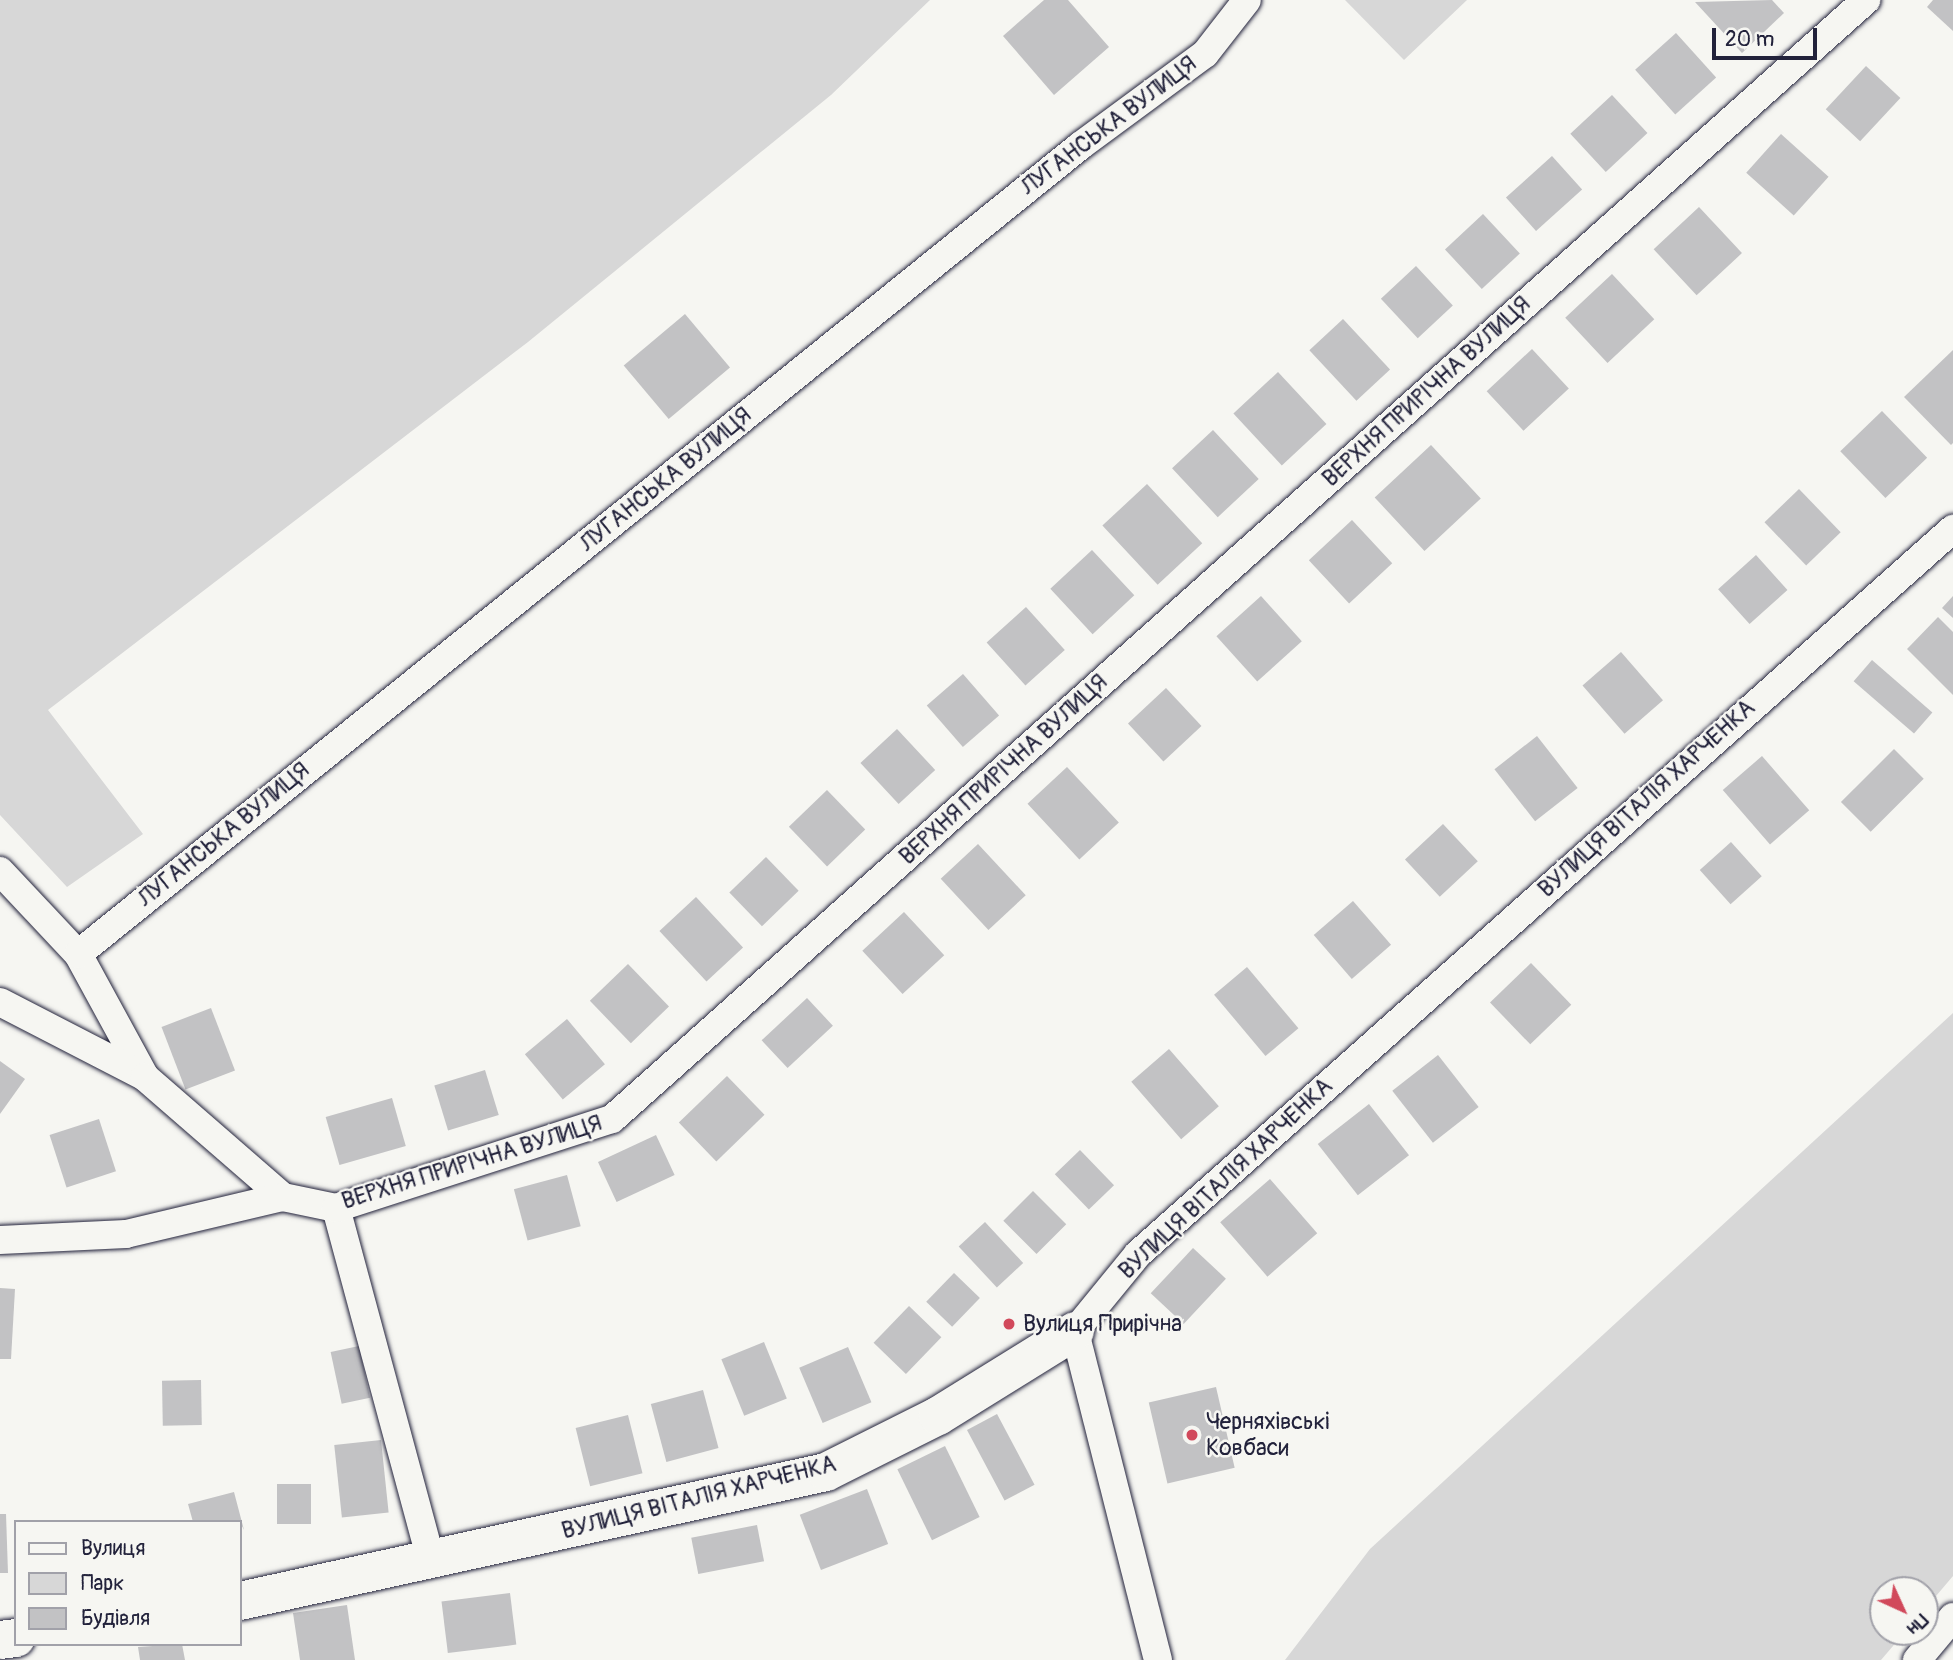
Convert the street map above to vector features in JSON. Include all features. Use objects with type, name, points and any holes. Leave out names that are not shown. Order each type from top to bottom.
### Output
[{"type":"street","name":"ЛУГАНСЬКА ВУЛИЦЯ","points":[[78,954],[1069,154],[1205,54],[1247,0]]},
{"type":"street","name":"ВЕРХНЯ ПРИРІЧНА ВУЛИЦЯ","points":[[0,1240],[126,1234],[283,1197],[337,1208],[612,1119],[1867,0]]},
{"type":"street","name":"ВУЛИЦЯ ВІТАЛІЯ ХАРЧЕНКА","points":[[242,1601],[432,1563],[826,1472],[938,1416],[1075,1331],[1138,1254],[1953,529]]},
{"type":"street","points":[[0,871],[78,954],[145,1077]]},
{"type":"street","points":[[0,1002],[145,1077],[283,1197]]},
{"type":"street","points":[[337,1208],[432,1563]]},
{"type":"street","points":[[1075,1331],[1158,1660]]},
{"type":"street","points":[[1917,1660],[1953,1617]]},
{"type":"green space","points":[[0,0],[930,0],[831,95],[528,342],[48,710],[143,834],[67,887],[0,815]]},
{"type":"green space","points":[[1345,0],[1467,0],[1404,60]]},
{"type":"green space","points":[[1953,1013],[1953,1576],[1939,1592],[1939,1576],[1869,1576],[1869,1646],[1893,1646],[1881,1660],[1285,1660],[1370,1549]]},
{"type":"building","points":[[1044,0],[1068,0],[1109,47],[1054,95],[1003,36]]},
{"type":"building","points":[[1772,0],[1784,13],[1742,53],[1695,2]]},
{"type":"building","points":[[1933,0],[1953,0],[1953,31],[1927,7]]},
{"type":"building","points":[[1676,33],[1716,78],[1675,114],[1635,70]]},
{"type":"building","points":[[1866,66],[1900,98],[1860,141],[1826,109]]},
{"type":"building","points":[[1612,95],[1647,133],[1606,172],[1570,134]]},
{"type":"building","points":[[1781,134],[1829,177],[1794,215],[1746,173]]},
{"type":"building","points":[[1552,156],[1582,189],[1536,231],[1506,197]]},
{"type":"building","points":[[1699,207],[1742,253],[1697,295],[1654,249]]},
{"type":"building","points":[[1483,214],[1520,253],[1482,289],[1445,249]]},
{"type":"building","points":[[1416,266],[1453,305],[1418,338],[1381,299]]},
{"type":"building","points":[[1612,274],[1654,319],[1607,363],[1565,318]]},
{"type":"building","points":[[685,314],[730,368],[669,419],[624,365]]},
{"type":"building","points":[[1343,319],[1390,369],[1356,401],[1309,350]]},
{"type":"building","points":[[1532,349],[1569,388],[1523,431],[1487,391]]},
{"type":"building","points":[[1953,350],[1953,443],[1951,445],[1904,397]]},
{"type":"building","points":[[1278,372],[1326,424],[1282,466],[1233,414]]},
{"type":"building","points":[[1882,411],[1927,458],[1885,498],[1840,451]]},
{"type":"building","points":[[1213,430],[1259,479],[1218,517],[1172,468]]},
{"type":"building","points":[[1431,445],[1481,498],[1424,551],[1375,498]]},
{"type":"building","points":[[1147,484],[1202,543],[1158,585],[1102,526]]},
{"type":"building","points":[[1799,489],[1841,532],[1806,566],[1764,522]]},
{"type":"building","points":[[1352,520],[1392,563],[1349,603],[1309,560]]},
{"type":"building","points":[[1092,550],[1134,595],[1093,634],[1050,589]]},
{"type":"building","points":[[1756,555],[1787,590],[1750,624],[1718,589]]},
{"type":"building","points":[[1261,596],[1302,641],[1257,681],[1216,636]]},
{"type":"building","points":[[1953,596],[1953,618],[1942,608]]},
{"type":"building","points":[[1026,607],[1065,650],[1025,686],[987,642]]},
{"type":"building","points":[[1938,617],[1953,632],[1953,695],[1907,649]]},
{"type":"building","points":[[1621,652],[1663,700],[1624,734],[1583,685]]},
{"type":"building","points":[[1872,660],[1932,712],[1914,734],[1854,681]]},
{"type":"building","points":[[963,674],[999,716],[963,747],[927,705]]},
{"type":"building","points":[[1166,688],[1201,726],[1163,761],[1128,723]]},
{"type":"building","points":[[897,729],[935,770],[899,804],[860,763]]},
{"type":"building","points":[[1537,736],[1578,788],[1535,821],[1494,769]]},
{"type":"building","points":[[1894,749],[1924,779],[1871,832],[1841,802]]},
{"type":"building","points":[[1762,756],[1809,810],[1770,844],[1723,790]]},
{"type":"building","points":[[1067,767],[1119,823],[1079,859],[1028,804]]},
{"type":"building","points":[[827,790],[865,830],[827,866],[789,827]]},
{"type":"building","points":[[1443,824],[1478,861],[1440,897],[1405,859]]},
{"type":"building","points":[[1731,842],[1762,876],[1731,904],[1700,870]]},
{"type":"building","points":[[978,844],[1026,895],[988,930],[941,879]]},
{"type":"building","points":[[766,857],[799,891],[762,926],[729,892]]},
{"type":"building","points":[[696,897],[743,947],[706,982],[659,931]]},
{"type":"building","points":[[1353,901],[1391,945],[1352,979],[1314,935]]},
{"type":"building","points":[[904,912],[944,955],[903,994],[862,951]]},
{"type":"building","points":[[1531,963],[1571,1005],[1530,1044],[1490,1003]]},
{"type":"building","points":[[628,964],[669,1006],[631,1043],[590,1001]]},
{"type":"building","points":[[1247,967],[1298,1028],[1265,1056],[1214,995]]},
{"type":"building","points":[[807,998],[833,1026],[788,1068],[762,1040]]},
{"type":"building","points":[[211,1008],[235,1071],[186,1090],[162,1027]]},
{"type":"building","points":[[567,1019],[605,1064],[563,1100],[525,1054]]},
{"type":"building","points":[[1169,1049],[1219,1106],[1181,1139],[1131,1082]]},
{"type":"building","points":[[1438,1055],[1479,1107],[1433,1143],[1392,1091]]},
{"type":"building","points":[[0,1061],[25,1079],[0,1114]]},
{"type":"building","points":[[485,1070],[499,1115],[448,1130],[434,1085]]},
{"type":"building","points":[[727,1076],[765,1115],[716,1161],[679,1123]]},
{"type":"building","points":[[392,1098],[406,1146],[339,1165],[326,1117]]},
{"type":"building","points":[[1369,1104],[1409,1155],[1358,1195],[1318,1144]]},
{"type":"building","points":[[99,1119],[116,1171],[67,1187],[50,1135]]},
{"type":"building","points":[[656,1135],[675,1175],[617,1202],[598,1162]]},
{"type":"building","points":[[1080,1150],[1114,1185],[1089,1210],[1055,1174]]},
{"type":"building","points":[[567,1175],[581,1226],[528,1240],[514,1189]]},
{"type":"building","points":[[1270,1179],[1317,1233],[1267,1277],[1220,1222]]},
{"type":"building","points":[[1033,1191],[1066,1224],[1037,1254],[1003,1221]]},
{"type":"building","points":[[985,1222],[1023,1263],[997,1288],[959,1247]]},
{"type":"building","points":[[1193,1248],[1226,1279],[1184,1324],[1151,1293]]},
{"type":"building","points":[[954,1273],[980,1298],[952,1327],[926,1302]]},
{"type":"building","points":[[0,1288],[15,1289],[11,1359],[0,1359]]},
{"type":"building","points":[[909,1306],[941,1337],[906,1374],[874,1343]]},
{"type":"building","points":[[764,1342],[787,1399],[744,1416],[721,1359]]},
{"type":"building","points":[[359,1346],[370,1398],[342,1404],[331,1352]]},
{"type":"building","points":[[848,1347],[871,1402],[823,1423],[799,1368]]},
{"type":"building","points":[[201,1380],[202,1425],[163,1426],[162,1381]]},
{"type":"building","name":"Черняхівські Ковбаси","points":[[1216,1387],[1235,1468],[1167,1483],[1149,1403]]},
{"type":"building","points":[[703,1390],[719,1448],[666,1462],[651,1404]]},
{"type":"building","points":[[997,1414],[1035,1485],[1005,1501],[967,1430]]},
{"type":"building","points":[[628,1415],[643,1473],[590,1486],[576,1428]]},
{"type":"building","points":[[381,1440],[389,1513],[342,1518],[334,1445]]},
{"type":"building","points":[[945,1446],[980,1517],[932,1540],[897,1469]]},
{"type":"building","points":[[277,1484],[311,1484],[311,1524],[277,1524]]},
{"type":"building","points":[[867,1489],[888,1544],[821,1570],[800,1515]]},
{"type":"building","points":[[234,1492],[241,1520],[192,1520],[188,1504]]},
{"type":"building","points":[[0,1514],[6,1514],[8,1573],[0,1573]]},
{"type":"building","points":[[757,1525],[764,1561],[698,1574],[691,1538]]},
{"type":"building","points":[[510,1593],[516,1645],[448,1653],[442,1601]]},
{"type":"building","points":[[347,1605],[355,1660],[300,1660],[293,1613]]},
{"type":"building","points":[[182,1646],[185,1660],[140,1660],[138,1647]]},
{"type":"place","name":"Вулиця Прирічна","points":[[1009,1324]]},
{"type":"place","name":"Черняхівські Ковбаси","points":[[1192,1435]]}]
